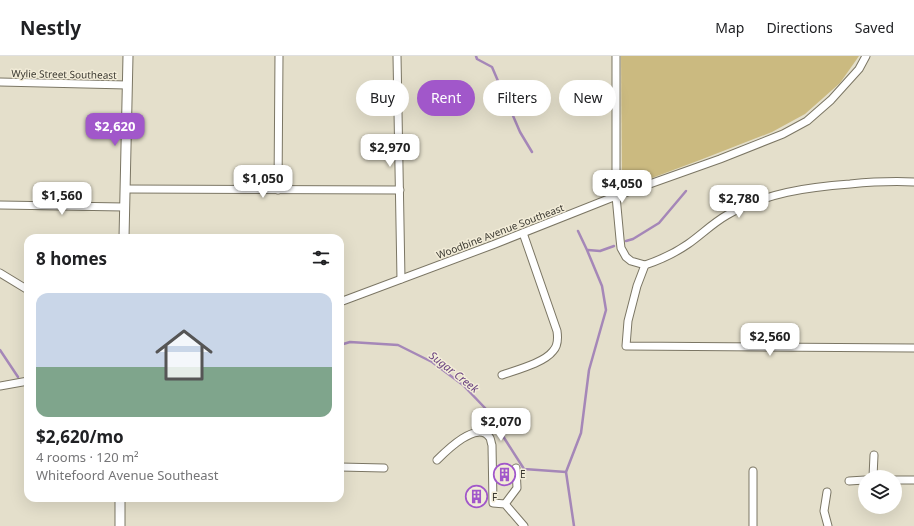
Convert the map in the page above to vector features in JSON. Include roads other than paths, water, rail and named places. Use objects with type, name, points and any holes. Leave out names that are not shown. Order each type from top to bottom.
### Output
[{"type":"street","points":[[124,234],[128,56]]},
{"type":"street","points":[[278,190],[279,56]]},
{"type":"street","points":[[398,56],[401,279]]},
{"type":"street","points":[[616,56],[616,196],[621,248],[630,261],[645,265],[660,260],[688,244],[710,226],[727,215],[745,205],[780,193],[836,185],[872,182],[914,182]]},
{"type":"street","name":"Woodbine Avenue Southeast","points":[[344,300],[616,196],[741,151],[783,134],[807,120],[831,100],[859,69],[866,56]]},
{"type":"street","name":"Wylie Street Southeast","points":[[0,82],[127,85]]},
{"type":"street","points":[[125,189],[400,190]]},
{"type":"street","points":[[0,205],[124,207]]},
{"type":"street","points":[[502,375],[548,357],[554,351],[558,337],[557,330],[523,233]]},
{"type":"street","points":[[645,265],[637,286],[628,321],[626,346],[914,348]]},
{"type":"street","points":[[0,273],[24,288]]},
{"type":"street","points":[[0,386],[24,382]]},
{"type":"street","points":[[436,460],[452,445],[470,434],[477,432],[484,433],[490,438],[492,445],[494,503],[505,504],[524,526]]},
{"type":"street","points":[[873,470],[874,455]]},
{"type":"street","points":[[344,467],[384,468]]},
{"type":"street","points":[[505,504],[517,488],[516,468]]},
{"type":"street","points":[[753,471],[753,526]]},
{"type":"street","points":[[849,481],[858,480]]},
{"type":"street","points":[[902,480],[914,480]]},
{"type":"street","points":[[826,492],[824,511],[828,526]]},
{"type":"street","points":[[120,502],[120,526]]},
{"type":"waterway","points":[[476,56],[477,59],[492,67],[520,132],[532,152]]},
{"type":"waterway","points":[[626,241],[633,239],[659,223],[686,191]]},
{"type":"waterway","points":[[574,526],[566,472],[581,433],[589,370],[606,310],[602,286],[578,231]]},
{"type":"waterway","points":[[588,250],[600,251],[614,246]]},
{"type":"waterway","name":"Sugar Creek","points":[[344,344],[350,342],[398,345],[432,362],[463,385],[485,408],[524,469],[566,472]]},
{"type":"waterway","name":"Sugar Creek","points":[[0,350],[18,377]]},
{"type":"place","name":"E","points":[[504,474]]},
{"type":"place","name":"F","points":[[476,497]]}]
